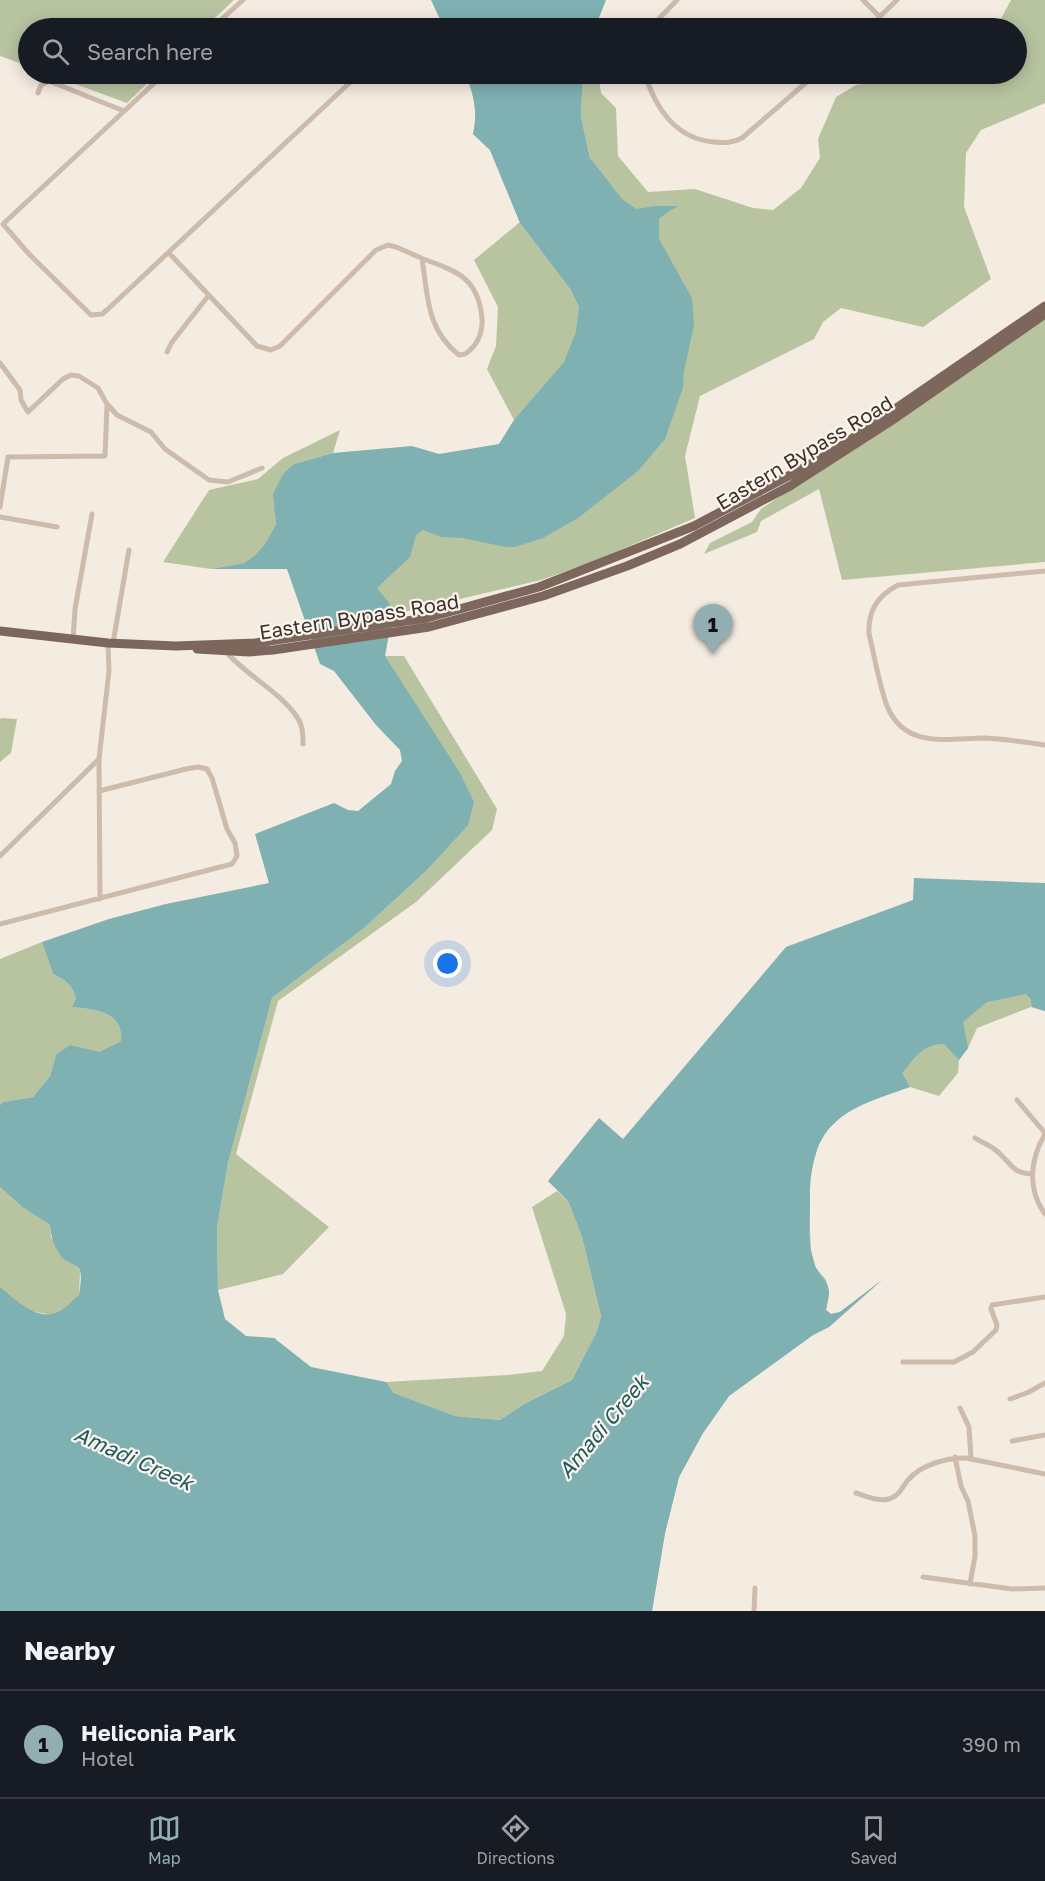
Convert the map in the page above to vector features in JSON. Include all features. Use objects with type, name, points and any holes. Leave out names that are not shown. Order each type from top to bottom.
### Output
[{"type":"main road","name":"Eastern Bypass Road","points":[[428,622],[538,587],[694,525],[834,451],[1045,306]]},
{"type":"main road","name":"Eastern Bypass Road","points":[[176,646],[225,651],[428,622],[543,596],[627,566],[680,544],[744,512],[789,486],[882,427],[1045,314]]},
{"type":"main road","name":"Eastern Bypass Road","points":[[0,631],[110,643],[272,646]]},
{"type":"street","points":[[223,18],[243,0]]},
{"type":"street","points":[[660,18],[677,0]]},
{"type":"street","points":[[863,0],[879,16],[897,0]]},
{"type":"street","points":[[38,93],[43,84]]},
{"type":"street","points":[[56,84],[124,111]]},
{"type":"street","points":[[153,84],[2,223],[29,254],[91,315],[102,314],[348,84]]},
{"type":"street","points":[[648,84],[662,113],[672,124],[694,139],[725,143],[742,138],[804,84]]},
{"type":"street","points":[[169,253],[257,346],[271,350],[280,346],[376,250],[388,245],[396,247],[459,273],[468,280],[476,292],[481,309],[480,336],[476,344],[465,354],[459,355],[441,338],[430,314],[422,259]]},
{"type":"street","points":[[166,352],[209,295]]},
{"type":"street","points":[[0,363],[20,390],[21,400],[28,412],[63,379],[71,375],[79,376],[98,388],[107,404],[117,415],[151,432],[165,449],[209,480],[228,482],[262,468]]},
{"type":"street","points":[[0,507],[8,457],[105,456],[107,404]]},
{"type":"street","points":[[73,640],[75,609],[92,514]]},
{"type":"street","points":[[0,517],[57,527]]},
{"type":"street","points":[[100,898],[99,759],[110,643],[129,550]]},
{"type":"street","points":[[1045,572],[898,585],[888,590],[874,604],[869,624],[869,634],[888,707],[897,722],[907,731],[928,740],[986,738],[1045,745]]},
{"type":"street","points":[[225,651],[262,682],[299,718],[303,744]]},
{"type":"street","points":[[0,856],[99,759]]},
{"type":"street","points":[[0,924],[232,864],[237,856],[235,843],[227,829],[212,778],[207,769],[198,767],[186,769],[99,790]]},
{"type":"street","points":[[1017,1100],[1045,1134],[1035,1154],[1032,1174],[1035,1194],[1045,1214]]},
{"type":"street","points":[[975,1138],[1000,1153],[1015,1170],[1032,1174]]},
{"type":"street","points":[[903,1362],[947,1363],[960,1359],[973,1352],[996,1330],[997,1325],[990,1309],[992,1305],[1045,1297]]},
{"type":"street","points":[[1010,1399],[1045,1383]]},
{"type":"street","points":[[960,1408],[969,1427],[971,1459]]},
{"type":"street","points":[[1012,1441],[1045,1435]]},
{"type":"street","points":[[955,1457],[961,1486],[968,1501],[975,1536],[975,1556],[970,1584]]},
{"type":"street","points":[[856,1493],[880,1500],[889,1499],[898,1495],[910,1477],[955,1457],[1045,1474]]},
{"type":"street","points":[[923,1577],[1012,1589],[1045,1588]]},
{"type":"street","points":[[754,1611],[755,1588]]},
{"type":"green space","points":[[0,0],[234,0],[215,18],[18,18],[18,62],[0,56]]},
{"type":"green space","points":[[1011,0],[1045,0],[1045,103],[981,130],[966,153],[964,207],[991,279],[923,327],[841,308],[823,322],[814,339],[700,396],[685,456],[695,518],[592,562],[541,580],[392,615],[385,656],[404,656],[497,809],[492,830],[416,902],[278,1001],[236,1154],[329,1227],[283,1274],[218,1290],[217,1228],[228,1163],[272,998],[364,928],[425,872],[389,665],[365,612],[361,591],[424,526],[510,527],[626,212],[590,158],[581,117],[583,84],[600,84],[601,93],[616,108],[618,156],[648,192],[695,189],[753,208],[773,210],[801,188],[820,158],[818,139],[836,97],[856,85],[1027,84],[1027,18],[1001,18]]},
{"type":"green space","points":[[75,84],[147,84],[127,103]]},
{"type":"green space","points":[[469,84],[493,84],[520,221],[490,150],[473,134],[475,119]]},
{"type":"green space","points":[[520,222],[570,289],[579,307],[591,350],[500,444],[514,420],[487,369],[496,346],[498,307],[474,260]]},
{"type":"green space","points":[[1045,315],[1045,562],[842,580],[819,489],[761,521],[757,532],[704,554],[710,543],[752,522],[761,509],[976,365]]},
{"type":"green space","points":[[340,430],[333,453],[294,464],[274,494],[276,524],[265,544],[254,556],[244,563],[211,569],[163,562],[209,490],[258,479],[283,458]]},
{"type":"green space","points":[[0,719],[17,719],[11,753],[0,762]]},
{"type":"green space","points":[[42,942],[53,974],[62,978],[73,990],[76,998],[72,1007],[99,1011],[113,1017],[118,1023],[121,1041],[99,1052],[56,1055],[50,1076],[33,1097],[3,1102],[0,1105],[0,959]]},
{"type":"green space","points":[[1024,981],[1045,1011],[1031,1007],[977,1028],[968,1048],[959,1060],[958,1073],[939,1096],[910,1087],[863,1103],[844,1114],[826,1131],[818,1146],[810,1176],[810,1228],[811,1250],[816,1268],[826,1280],[829,1291],[826,1310],[831,1314],[840,1312],[882,1280],[829,1327],[813,1335],[729,1396],[703,1433],[679,1477],[665,1533],[652,1611],[583,1611],[659,1523],[809,1146],[914,1041]]},
{"type":"green space","points":[[0,1187],[22,1207],[50,1225],[51,1237],[66,1261],[76,1265],[80,1271],[79,1295],[62,1317],[0,1305]]},
{"type":"green space","points":[[557,1191],[568,1201],[582,1237],[601,1316],[597,1331],[572,1380],[524,1404],[500,1420],[455,1416],[394,1393],[386,1382],[542,1371],[564,1336],[566,1314],[532,1207]]},
{"type":"water","points":[[431,0],[606,0],[599,18],[439,18]]},
{"type":"water","name":"Amadi Creek","points":[[469,84],[583,84],[581,117],[590,158],[622,199],[636,209],[679,206],[659,219],[659,239],[692,298],[694,325],[684,371],[683,388],[665,439],[638,471],[578,518],[543,538],[515,547],[462,538],[441,537],[423,530],[416,535],[410,557],[377,588],[389,603],[392,615],[385,656],[460,773],[474,802],[468,825],[425,872],[364,928],[272,998],[228,1163],[217,1228],[218,1290],[225,1319],[246,1336],[274,1338],[311,1367],[386,1382],[394,1393],[455,1416],[500,1420],[524,1404],[572,1380],[597,1331],[601,1316],[582,1237],[568,1201],[548,1181],[599,1118],[623,1139],[786,947],[913,900],[914,878],[1045,883],[1045,1011],[1032,1007],[1031,999],[1026,994],[987,1002],[963,1022],[968,1048],[959,1060],[944,1044],[930,1046],[915,1057],[902,1073],[910,1087],[866,1103],[849,1112],[824,1136],[816,1153],[812,1174],[809,1232],[815,1264],[829,1292],[826,1310],[831,1314],[840,1312],[882,1280],[829,1327],[813,1335],[729,1396],[703,1433],[679,1477],[665,1533],[652,1611],[0,1611],[0,1287],[28,1308],[44,1314],[52,1314],[63,1309],[79,1295],[81,1276],[78,1267],[65,1260],[59,1253],[50,1225],[22,1207],[0,1187],[0,1105],[3,1102],[33,1097],[50,1076],[56,1055],[70,1045],[99,1052],[121,1041],[117,1023],[112,1017],[98,1011],[72,1007],[76,998],[73,990],[62,978],[53,974],[42,942],[109,919],[166,904],[269,883],[255,834],[334,803],[348,810],[358,811],[391,784],[395,771],[402,761],[400,750],[376,725],[334,671],[320,664],[287,569],[211,569],[244,563],[265,544],[276,524],[273,494],[283,474],[294,464],[333,453],[412,446],[439,454],[499,444],[514,420],[564,362],[576,332],[579,307],[570,289],[520,223],[490,150],[473,134],[475,118]]},
{"type":"place","name":"Heliconia Park","points":[[713,654]]}]
